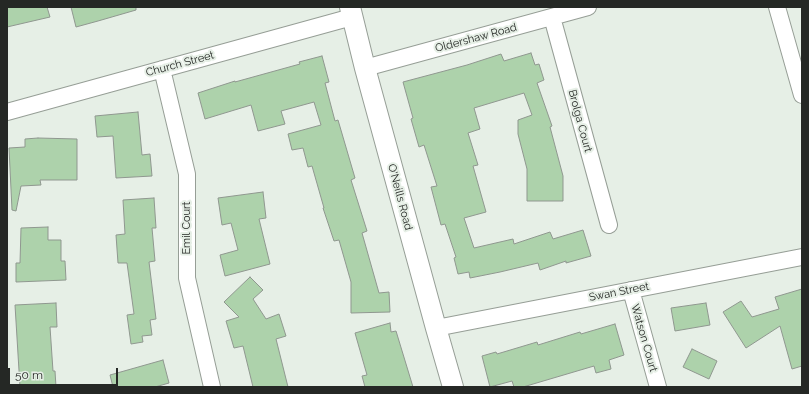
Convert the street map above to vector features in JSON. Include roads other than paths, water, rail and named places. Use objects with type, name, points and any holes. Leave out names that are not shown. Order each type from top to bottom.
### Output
[{"type":"street","name":"Oldershaw Road","points":[[365,68],[588,7]]},
{"type":"street","points":[[777,7],[802,95]]},
{"type":"street","name":"O'Neills Road","points":[[351,12],[453,387]]},
{"type":"street","name":"Church Street","points":[[7,112],[162,69],[351,12]]},
{"type":"street","name":"Brolga Court","points":[[552,17],[609,225]]},
{"type":"street","name":"Emil Court","points":[[162,69],[187,174],[187,278],[212,387]]},
{"type":"street","name":"Swan Street","points":[[436,328],[802,257]]},
{"type":"street","name":"Watson Court","points":[[631,290],[658,387]]}]
